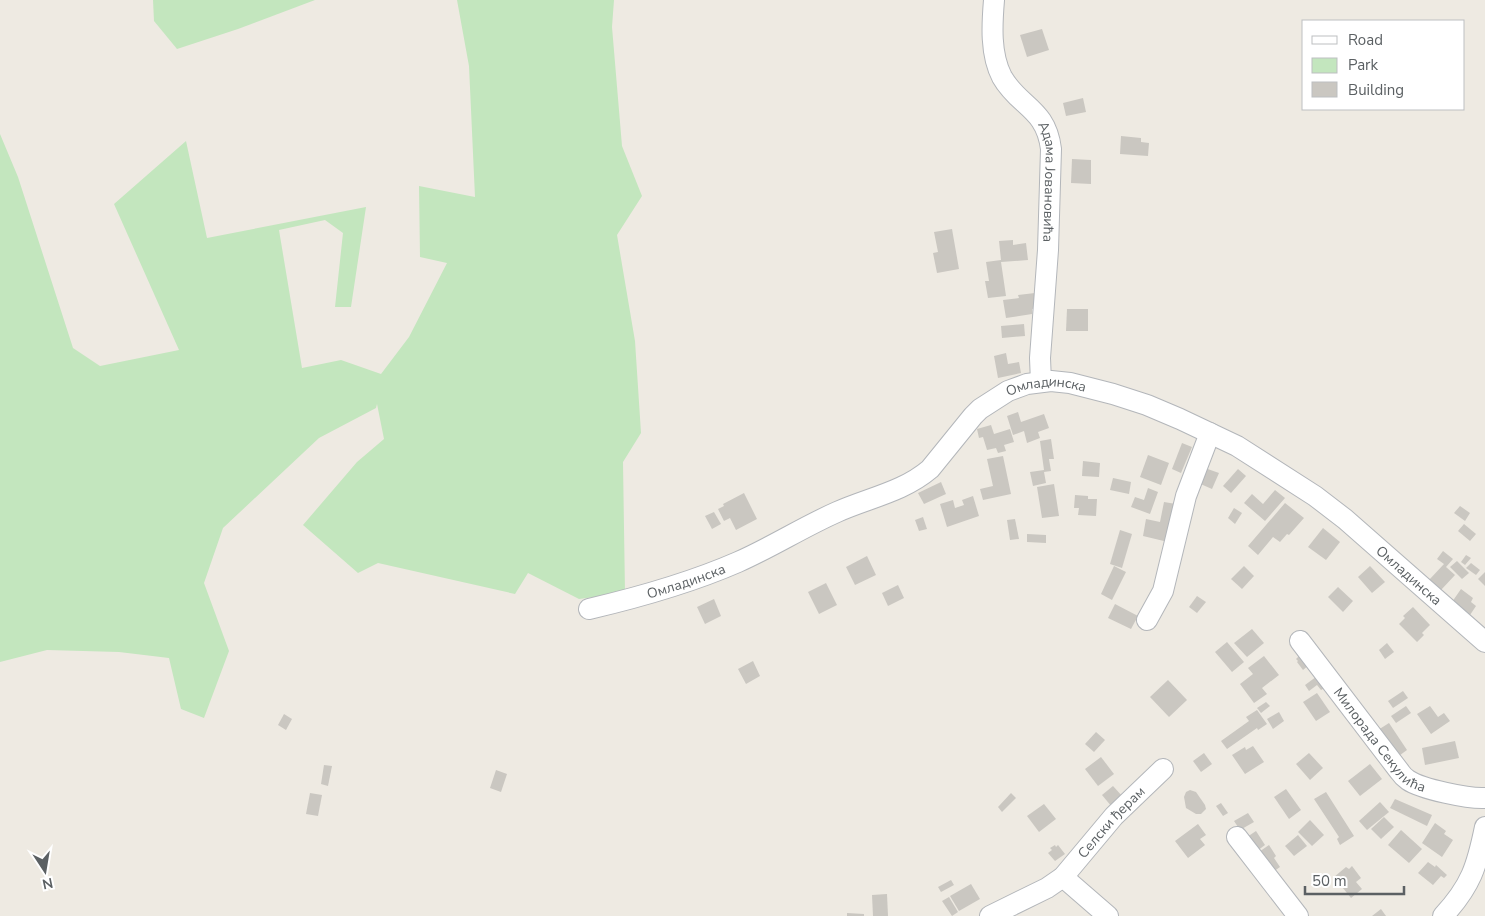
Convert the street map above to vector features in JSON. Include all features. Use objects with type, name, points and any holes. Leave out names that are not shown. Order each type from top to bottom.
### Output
[{"type":"street","name":"Адама Јовановића","points":[[994,0],[992,35],[1000,71],[1006,83],[1043,122],[1049,134],[1051,149],[1048,250],[1040,358],[1041,382]]},
{"type":"street","name":"Омладинска","points":[[589,609],[663,590],[701,577],[739,562],[843,509],[904,486],[930,469],[980,408],[1008,391],[1027,384],[1041,382],[1070,383],[1148,405],[1210,433],[1244,451],[1315,496],[1346,519],[1485,642]]},
{"type":"street","points":[[1147,620],[1163,591],[1186,496],[1210,433]]},
{"type":"street","name":"Милорада Секулића","points":[[1300,641],[1400,772],[1409,781],[1442,792],[1477,799],[1485,798]]},
{"type":"street","name":"Селски ђерам","points":[[990,916],[1047,888],[1063,877],[1114,816],[1163,769]]},
{"type":"street","points":[[1442,916],[1462,892],[1474,871],[1485,827]]},
{"type":"street","points":[[1237,837],[1298,916]]},
{"type":"street","points":[[1063,877],[1108,916]]},
{"type":"green space","points":[[153,0],[315,0],[238,29],[177,49],[154,21]]},
{"type":"green space","points":[[457,0],[614,0],[612,27],[622,146],[642,196],[617,235],[635,341],[641,433],[623,462],[625,593],[579,599],[528,573],[515,594],[378,563],[358,573],[303,525],[357,462],[384,439],[377,404],[376,408],[319,438],[223,528],[204,583],[229,651],[204,718],[181,709],[169,658],[119,652],[47,650],[0,662],[0,134],[18,177],[73,348],[100,366],[179,350],[114,204],[186,141],[207,238],[366,207],[351,307],[335,307],[343,233],[325,220],[279,230],[302,368],[341,360],[381,374],[409,337],[447,263],[420,257],[419,186],[475,197],[469,66]]},
{"type":"building","points":[[1042,29],[1049,50],[1027,57],[1020,35]]},
{"type":"building","points":[[1083,98],[1086,112],[1066,116],[1063,103]]},
{"type":"building","points":[[1121,136],[1141,138],[1141,142],[1149,143],[1148,156],[1120,154]]},
{"type":"building","points":[[1072,159],[1091,160],[1091,184],[1071,183]]},
{"type":"building","points":[[952,229],[959,269],[937,273],[933,253],[938,252],[934,232]]},
{"type":"building","points":[[1013,240],[1013,245],[1026,243],[1028,260],[1001,262],[1006,296],[988,298],[985,281],[989,281],[986,262],[1001,260],[999,241]]},
{"type":"building","points":[[1035,293],[1037,308],[1032,309],[1032,314],[1006,318],[1003,300],[1019,298],[1018,295]]},
{"type":"building","points":[[1067,309],[1088,309],[1088,331],[1066,331]]},
{"type":"building","points":[[1024,324],[1025,336],[1002,338],[1001,326]]},
{"type":"building","points":[[1006,353],[1008,364],[1019,362],[1021,373],[998,378],[994,356]]},
{"type":"building","points":[[1018,412],[1021,422],[1044,414],[1049,428],[1038,432],[1040,438],[1027,443],[1024,431],[1013,435],[1007,416]]},
{"type":"building","points":[[991,425],[994,434],[1010,429],[1014,442],[1004,445],[1006,451],[998,453],[996,448],[987,450],[983,437],[979,438],[977,429]]},
{"type":"building","points":[[1051,439],[1054,459],[1049,459],[1051,471],[1044,472],[1046,483],[1033,486],[1030,472],[1044,470],[1040,441]]},
{"type":"building","points":[[1182,443],[1192,447],[1181,473],[1172,469]]},
{"type":"building","points":[[1148,455],[1169,463],[1161,485],[1140,477]]},
{"type":"building","points":[[1003,456],[1011,494],[983,500],[980,489],[993,486],[987,459]]},
{"type":"building","points":[[1083,461],[1100,463],[1099,477],[1082,476]]},
{"type":"building","points":[[1202,467],[1219,473],[1212,489],[1196,482]]},
{"type":"building","points":[[1238,469],[1246,476],[1231,493],[1223,486]]},
{"type":"building","points":[[1113,478],[1131,482],[1129,494],[1110,490]]},
{"type":"building","points":[[941,482],[946,494],[924,504],[918,493]]},
{"type":"building","points":[[1054,484],[1059,516],[1042,518],[1037,487]]},
{"type":"building","points":[[1148,488],[1158,492],[1150,514],[1131,507],[1135,497],[1144,500]]},
{"type":"building","points":[[1275,490],[1285,498],[1265,521],[1244,503],[1252,494],[1263,504]]},
{"type":"building","points":[[744,493],[757,519],[736,530],[730,518],[724,521],[718,509],[724,506],[723,504]]},
{"type":"building","points":[[1075,495],[1088,496],[1088,499],[1097,499],[1096,516],[1078,515],[1079,508],[1074,508]]},
{"type":"building","points":[[973,496],[979,516],[947,527],[940,504],[953,500],[955,508],[964,505],[962,500]]},
{"type":"building","points":[[1164,502],[1176,504],[1168,542],[1143,536],[1146,519],[1160,522]]},
{"type":"building","points":[[1285,503],[1304,518],[1280,542],[1273,537],[1258,555],[1248,546]]},
{"type":"building","points":[[1460,506],[1470,513],[1465,521],[1454,513]]},
{"type":"building","points":[[1234,508],[1242,513],[1235,524],[1228,518]]},
{"type":"building","points":[[714,512],[721,524],[712,529],[705,516]]},
{"type":"building","points":[[923,517],[927,529],[919,531],[915,520]]},
{"type":"building","points":[[1015,519],[1019,539],[1010,540],[1007,520]]},
{"type":"building","points":[[1464,524],[1476,534],[1470,541],[1458,531]]},
{"type":"building","points":[[1323,528],[1340,542],[1326,560],[1308,547]]},
{"type":"building","points":[[1120,530],[1132,534],[1122,568],[1110,564]]},
{"type":"building","points":[[1027,534],[1046,535],[1046,543],[1027,542]]},
{"type":"building","points":[[1443,551],[1453,559],[1446,567],[1455,575],[1441,590],[1429,580],[1444,564],[1437,559]]},
{"type":"building","points":[[1466,555],[1471,558],[1465,565],[1461,562]]},
{"type":"building","points":[[867,556],[876,575],[855,585],[846,567]]},
{"type":"building","points":[[1457,561],[1469,573],[1462,579],[1450,567]]},
{"type":"building","points":[[1471,563],[1480,570],[1476,575],[1466,568]]},
{"type":"building","points":[[1114,566],[1126,572],[1112,600],[1101,594]]},
{"type":"building","points":[[1244,566],[1254,576],[1242,589],[1231,579]]},
{"type":"building","points":[[1370,566],[1385,582],[1372,593],[1358,577]]},
{"type":"building","points":[[1485,572],[1485,586],[1478,579]]},
{"type":"building","points":[[826,583],[837,605],[819,614],[808,592]]},
{"type":"building","points":[[898,585],[904,598],[888,606],[882,593]]},
{"type":"building","points":[[1338,587],[1353,601],[1343,612],[1328,597]]},
{"type":"building","points":[[1461,589],[1473,598],[1471,602],[1476,606],[1470,615],[1452,602]]},
{"type":"building","points":[[1197,596],[1206,602],[1197,613],[1189,607]]},
{"type":"building","points":[[714,599],[721,616],[705,624],[697,607]]},
{"type":"building","points":[[1115,604],[1138,616],[1131,629],[1108,618]]},
{"type":"building","points":[[1413,607],[1430,625],[1417,642],[1399,624],[1405,618],[1403,616]]},
{"type":"building","points":[[1252,629],[1264,643],[1247,657],[1234,643]]},
{"type":"building","points":[[1227,642],[1244,662],[1232,672],[1215,652]]},
{"type":"building","points":[[1387,643],[1394,652],[1385,659],[1379,650]]},
{"type":"building","points":[[1301,654],[1310,664],[1303,670],[1296,659]]},
{"type":"building","points":[[1264,656],[1279,675],[1262,688],[1267,694],[1254,703],[1240,684],[1253,674],[1248,668]]},
{"type":"building","points":[[753,661],[760,676],[746,684],[738,669]]},
{"type":"building","points":[[1320,674],[1328,686],[1321,690],[1317,685],[1309,691],[1305,685]]},
{"type":"building","points":[[1168,680],[1187,700],[1169,717],[1150,697]]},
{"type":"building","points":[[1403,691],[1408,698],[1393,708],[1388,701]]},
{"type":"building","points":[[1317,693],[1330,712],[1316,721],[1303,702]]},
{"type":"building","points":[[1266,702],[1270,706],[1261,713],[1257,708]]},
{"type":"building","points":[[1406,706],[1411,713],[1396,723],[1391,716]]},
{"type":"building","points":[[1430,706],[1438,717],[1444,713],[1450,721],[1431,734],[1417,714]]},
{"type":"building","points":[[1257,710],[1267,724],[1258,730],[1257,728],[1227,749],[1221,741],[1249,721],[1246,717]]},
{"type":"building","points":[[1279,712],[1284,721],[1273,729],[1267,719]]},
{"type":"building","points":[[284,714],[292,719],[286,730],[278,725]]},
{"type":"building","points":[[1389,723],[1407,750],[1396,758],[1378,730]]},
{"type":"building","points":[[1096,732],[1105,740],[1094,752],[1085,744]]},
{"type":"building","points":[[1455,741],[1459,758],[1425,765],[1422,748]]},
{"type":"building","points":[[1253,746],[1264,762],[1245,774],[1232,755],[1245,747],[1246,750]]},
{"type":"building","points":[[1204,753],[1212,764],[1201,772],[1193,761]]},
{"type":"building","points":[[1309,753],[1323,768],[1310,780],[1296,764]]},
{"type":"building","points":[[1101,757],[1114,774],[1098,786],[1085,769]]},
{"type":"building","points":[[1370,764],[1382,779],[1360,796],[1348,781]]},
{"type":"building","points":[[324,765],[332,766],[328,786],[321,784]]},
{"type":"building","points":[[496,770],[507,774],[501,792],[490,788]]},
{"type":"building","points":[[1113,786],[1123,797],[1112,807],[1102,795]]},
{"type":"building","points":[[1286,789],[1301,810],[1289,819],[1274,797]]},
{"type":"building","points":[[1190,790],[1196,792],[1205,805],[1206,809],[1201,814],[1196,814],[1186,808],[1184,797],[1186,792]]},
{"type":"building","points":[[1326,792],[1354,836],[1340,845],[1337,839],[1339,837],[1314,799]]},
{"type":"building","points":[[310,793],[322,795],[318,816],[306,814]]},
{"type":"building","points":[[1011,793],[1016,798],[1002,812],[998,807]]},
{"type":"building","points":[[1395,799],[1432,815],[1427,826],[1390,808]]},
{"type":"building","points":[[1380,802],[1389,812],[1367,830],[1359,821]]},
{"type":"building","points":[[1221,803],[1228,813],[1223,816],[1216,806]]},
{"type":"building","points":[[1044,804],[1056,819],[1039,832],[1027,816]]},
{"type":"building","points":[[1248,813],[1254,822],[1240,830],[1234,821]]},
{"type":"building","points":[[1384,817],[1394,827],[1381,839],[1371,829]]},
{"type":"building","points":[[1310,820],[1324,835],[1312,846],[1298,832]]},
{"type":"building","points":[[1435,823],[1446,831],[1444,834],[1453,840],[1442,857],[1422,843]]},
{"type":"building","points":[[1198,824],[1206,835],[1200,839],[1205,845],[1188,858],[1175,841]]},
{"type":"building","points":[[1401,830],[1422,849],[1409,863],[1388,845]]},
{"type":"building","points":[[1256,831],[1265,845],[1257,851],[1247,837]]},
{"type":"building","points":[[1298,835],[1307,846],[1294,856],[1285,846]]},
{"type":"building","points":[[1055,845],[1056,847],[1058,845],[1065,854],[1055,861],[1048,853],[1052,850],[1050,848]]},
{"type":"building","points":[[1269,845],[1280,867],[1270,874],[1256,854]]},
{"type":"building","points":[[1428,862],[1435,867],[1436,865],[1447,875],[1444,878],[1441,876],[1433,885],[1418,873]]},
{"type":"building","points":[[1352,866],[1361,878],[1356,882],[1362,889],[1351,898],[1334,877],[1346,867],[1349,869]]},
{"type":"building","points":[[951,880],[954,885],[941,892],[938,887]]},
{"type":"building","points":[[971,884],[980,899],[959,911],[950,896]]},
{"type":"building","points":[[887,894],[888,916],[873,916],[872,895]]},
{"type":"building","points":[[949,897],[958,912],[952,916],[942,901]]},
{"type":"building","points":[[1381,909],[1386,916],[1372,916]]},
{"type":"building","points":[[847,913],[864,914],[864,916],[847,916]]}]
